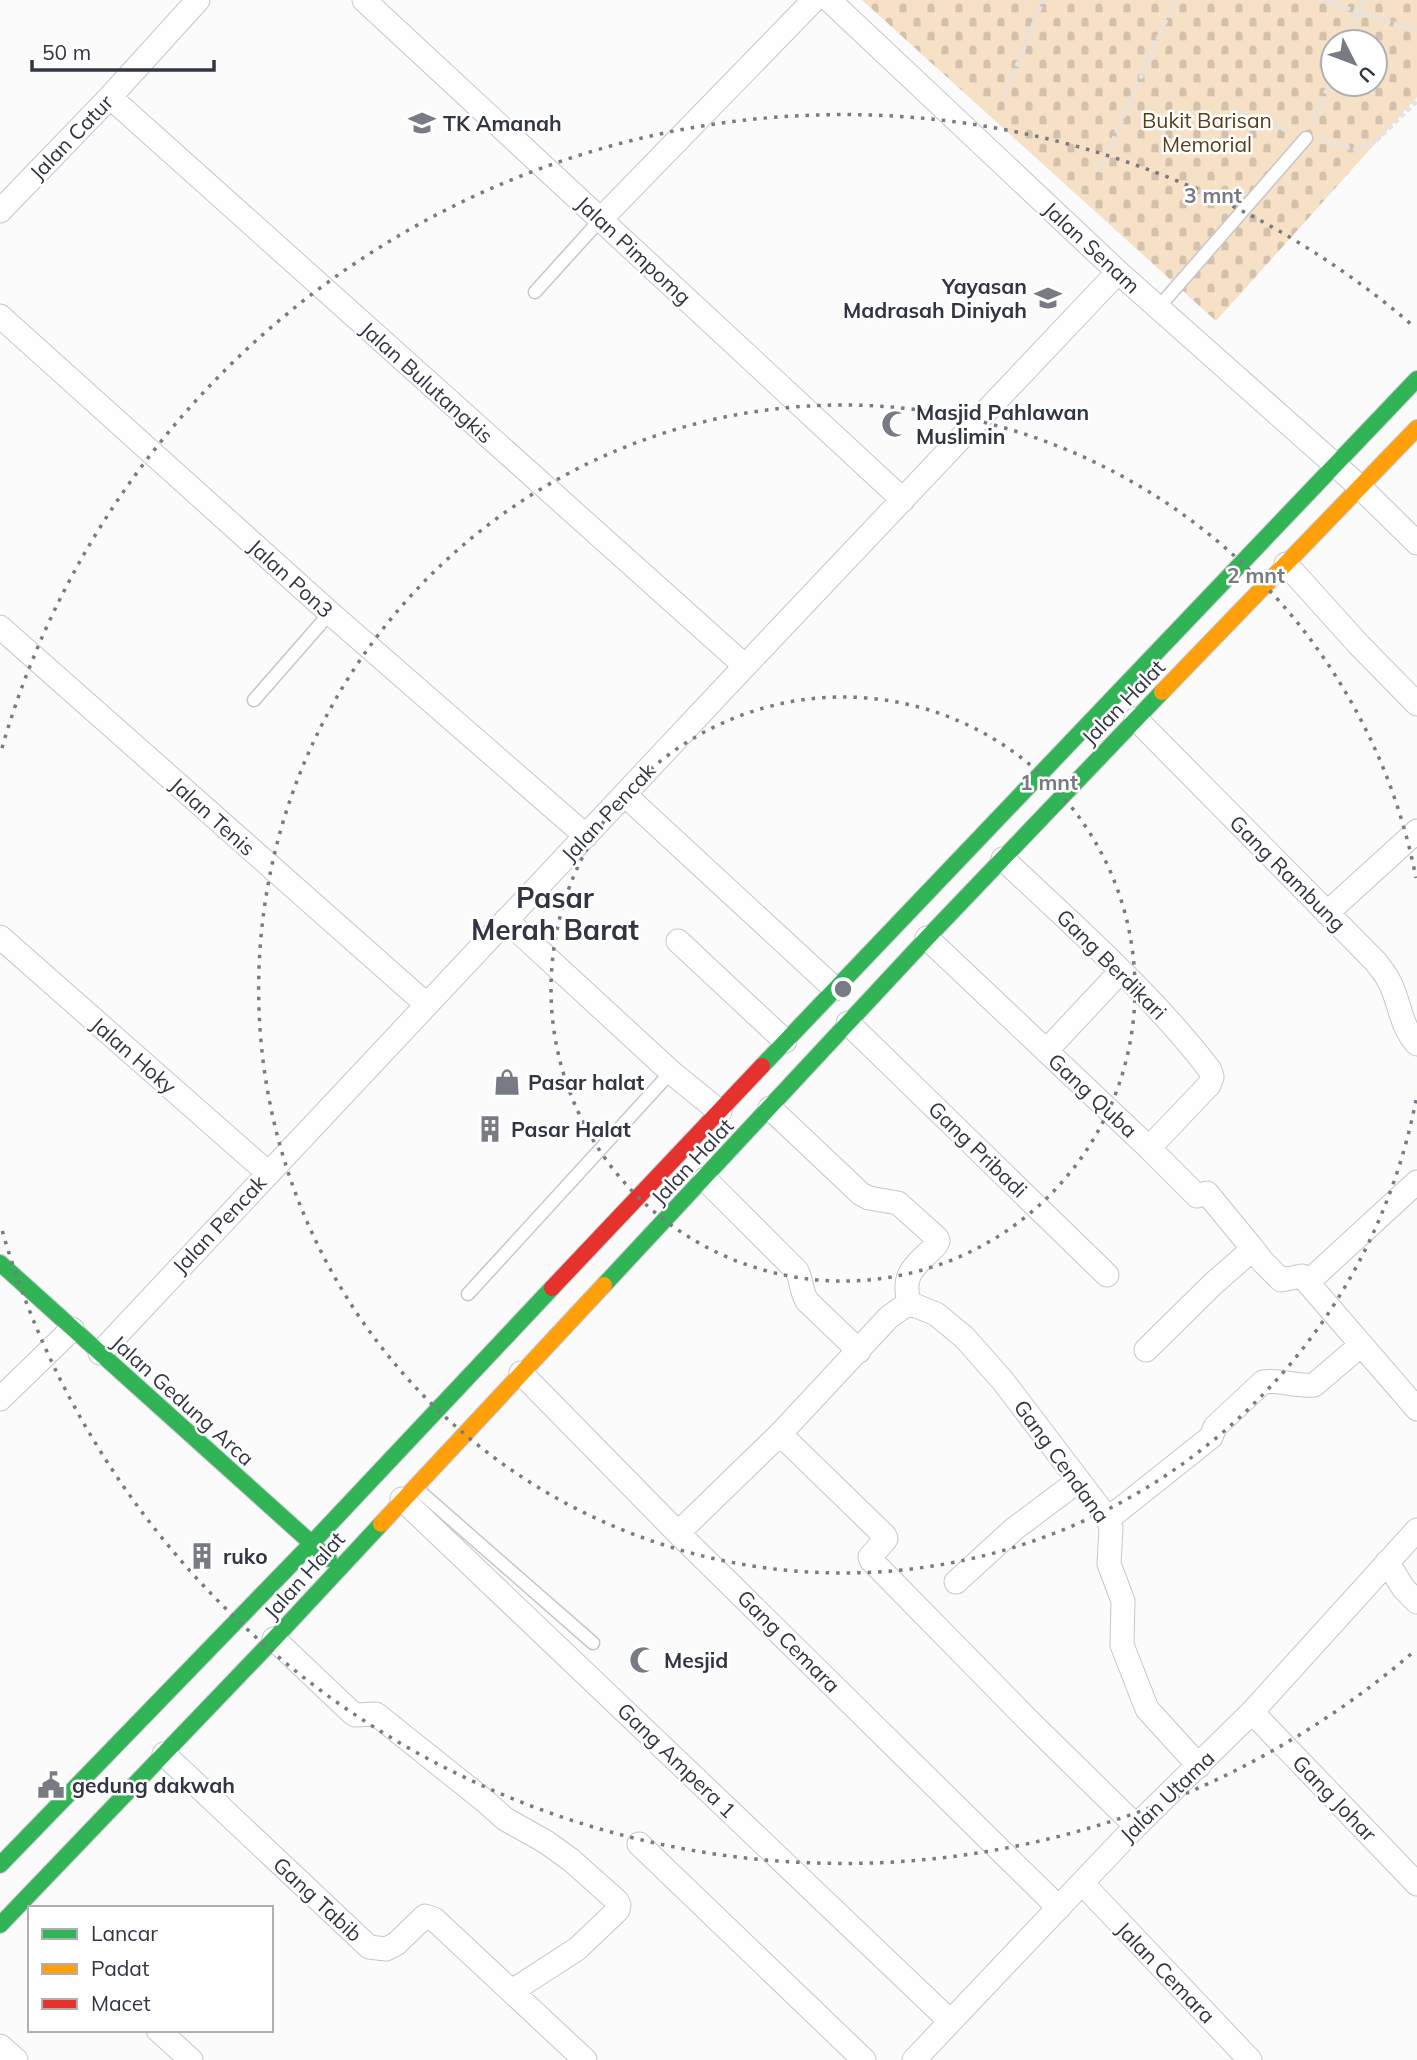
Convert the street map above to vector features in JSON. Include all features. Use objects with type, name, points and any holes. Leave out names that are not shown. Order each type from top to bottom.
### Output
[{"type":"main road","name":"Jalan Halat","points":[[0,1864],[312,1543],[785,1041],[1417,379]]},
{"type":"main road","name":"Jalan Halat","points":[[29,1906],[164,1754],[848,1023],[1417,428]]},
{"type":"main road","name":"Jalan Gedung Arca","points":[[0,1264],[338,1568]]},
{"type":"main road","name":"Jalan Halat","points":[[0,1925],[24,1912]]},
{"type":"street","name":"Jalan Catur","points":[[0,212],[198,0]]},
{"type":"street","name":"Jalan Pimpomg","points":[[364,0],[903,500]]},
{"type":"street","points":[[601,219],[814,0]]},
{"type":"street","name":"Jalan Senam","points":[[829,0],[1118,272],[1360,487],[1417,543]]},
{"type":"street","name":"Jalan Bulutangkis","points":[[110,97],[745,666]]},
{"type":"street","name":"Jalan Pencak","points":[[100,1353],[267,1172],[1118,272]]},
{"type":"street","name":"Jalan Pon3","points":[[0,316],[330,613],[586,836]]},
{"type":"street","points":[[1286,564],[1417,704]]},
{"type":"street","name":"Jalan Tenis","points":[[0,627],[426,1004]]},
{"type":"street","name":"Gang Rambung","points":[[1136,719],[1376,962],[1390,982],[1403,1022],[1417,1044]]},
{"type":"street","points":[[625,795],[835,989]]},
{"type":"street","points":[[1327,913],[1417,831]]},
{"type":"street","name":"Gang Berdikari","points":[[1003,859],[1121,971],[1168,1020],[1210,1070],[1212,1077],[1209,1085],[1149,1148]]},
{"type":"street","points":[[506,920],[671,1072],[720,1112]]},
{"type":"street","name":"Jalan Hoky","points":[[0,937],[267,1172]]},
{"type":"street","name":"Gang Quba","points":[[927,939],[1197,1196],[1207,1193],[1253,1249]]},
{"type":"street","points":[[678,941],[785,1041]]},
{"type":"street","points":[[1046,1051],[1121,971]]},
{"type":"street","name":"Gang Pribadi","points":[[848,1023],[1107,1275]]},
{"type":"street","points":[[678,1533],[780,1434],[889,1317],[909,1303],[905,1288],[909,1274],[938,1241],[898,1203],[869,1198],[862,1194],[770,1108]]},
{"type":"street","points":[[705,1178],[797,1271],[807,1301],[859,1351]]},
{"type":"street","points":[[1308,1282],[1417,1182]]},
{"type":"street","points":[[1146,1350],[1253,1249],[1281,1280],[1302,1276],[1417,1409]]},
{"type":"street","name":"Gang Cendana","points":[[909,1303],[936,1314],[964,1337],[1003,1381],[1108,1520],[1111,1528],[1109,1564],[1123,1601],[1121,1640],[1132,1672],[1147,1709],[1199,1766]]},
{"type":"street","points":[[0,1399],[72,1329]]},
{"type":"street","points":[[1108,1520],[1211,1437],[1215,1427],[1263,1382],[1314,1385],[1361,1345]]},
{"type":"street","name":"Gang Cemara","points":[[521,1373],[678,1533],[1059,1908]]},
{"type":"street","points":[[780,1434],[885,1536],[886,1539],[870,1557],[872,1560],[1136,1826]]},
{"type":"street","points":[[956,1582],[1014,1529],[1078,1481]]},
{"type":"street","name":"Gang Ampera 1","points":[[408,1493],[950,2021]]},
{"type":"street","name":"Jalan Utama","points":[[914,2060],[1136,1826],[1252,1712],[1417,1530]]},
{"type":"street","points":[[1387,1562],[1404,1589],[1417,1602]]},
{"type":"street","points":[[274,1639],[355,1715],[376,1714],[505,1819],[571,1860],[617,1901],[618,1910],[584,1943],[512,1991],[585,2060]]},
{"type":"street","name":"Gang Johar","points":[[1252,1712],[1417,1884]]},
{"type":"street","name":"Gang Tabib","points":[[164,1754],[369,1947],[386,1949],[396,1944],[425,1916],[434,1919],[512,1991]]},
{"type":"street","points":[[639,1844],[864,2060]]},
{"type":"street","name":"Jalan Cemara","points":[[1082,1883],[1250,2060]]},
{"type":"street","points":[[160,2032],[191,2060]]},
{"type":"street","points":[[0,2046],[16,2060]]},
{"type":"lane","points":[[1158,308],[1306,138]]},
{"type":"lane","points":[[535,292],[601,219]]},
{"type":"lane","points":[[254,700],[330,613]]},
{"type":"lane","points":[[468,1294],[671,1072]]},
{"type":"lane","points":[[408,1493],[593,1643]]},
{"type":"path","points":[[1004,98],[1043,0]]},
{"type":"path","points":[[1098,172],[1175,0]]},
{"type":"path","points":[[1321,0],[1417,31]]},
{"type":"path","points":[[1353,28],[1364,0]]},
{"type":"path","points":[[1306,138],[1323,98]]},
{"type":"path","points":[[1234,110],[1306,138],[1358,150],[1377,140],[1417,101]]},
{"type":"green space","name":"Bukit Barisan Memorial","points":[[862,0],[1417,0],[1417,97],[1216,321]]},
{"type":"traffic: fast","points":[[762,1066],[1417,379]]},
{"type":"traffic: fast","points":[[604,1285],[927,938],[1162,692]]},
{"type":"traffic: fast","points":[[0,1263],[329,1559]]},
{"type":"traffic: fast","points":[[0,1865],[312,1543],[552,1288]]},
{"type":"traffic: fast","points":[[0,1925],[381,1524]]},
{"type":"traffic: slow","points":[[1162,692],[1417,428]]},
{"type":"traffic: slow","points":[[381,1524],[604,1285]]},
{"type":"traffic: jam","points":[[552,1288],[762,1066]]},
{"type":"place","name":"TK Amanah","points":[[422,123]]},
{"type":"place","name":"Yayasan Madrasah Diniyah","points":[[1048,298]]},
{"type":"place","name":"Masjid Pahlawan Muslimin","points":[[895,424]]},
{"type":"place","name":"Pasar halat","points":[[507,1082]]},
{"type":"place","name":"Pasar Halat","points":[[490,1129]]},
{"type":"place","name":"ruko","points":[[202,1556]]},
{"type":"place","name":"Mesjid","points":[[643,1660]]},
{"type":"place","name":"gedung dakwah","points":[[51,1785]]},
{"type":"district","name":"Pasar Merah Barat","points":[[555,913]]}]
